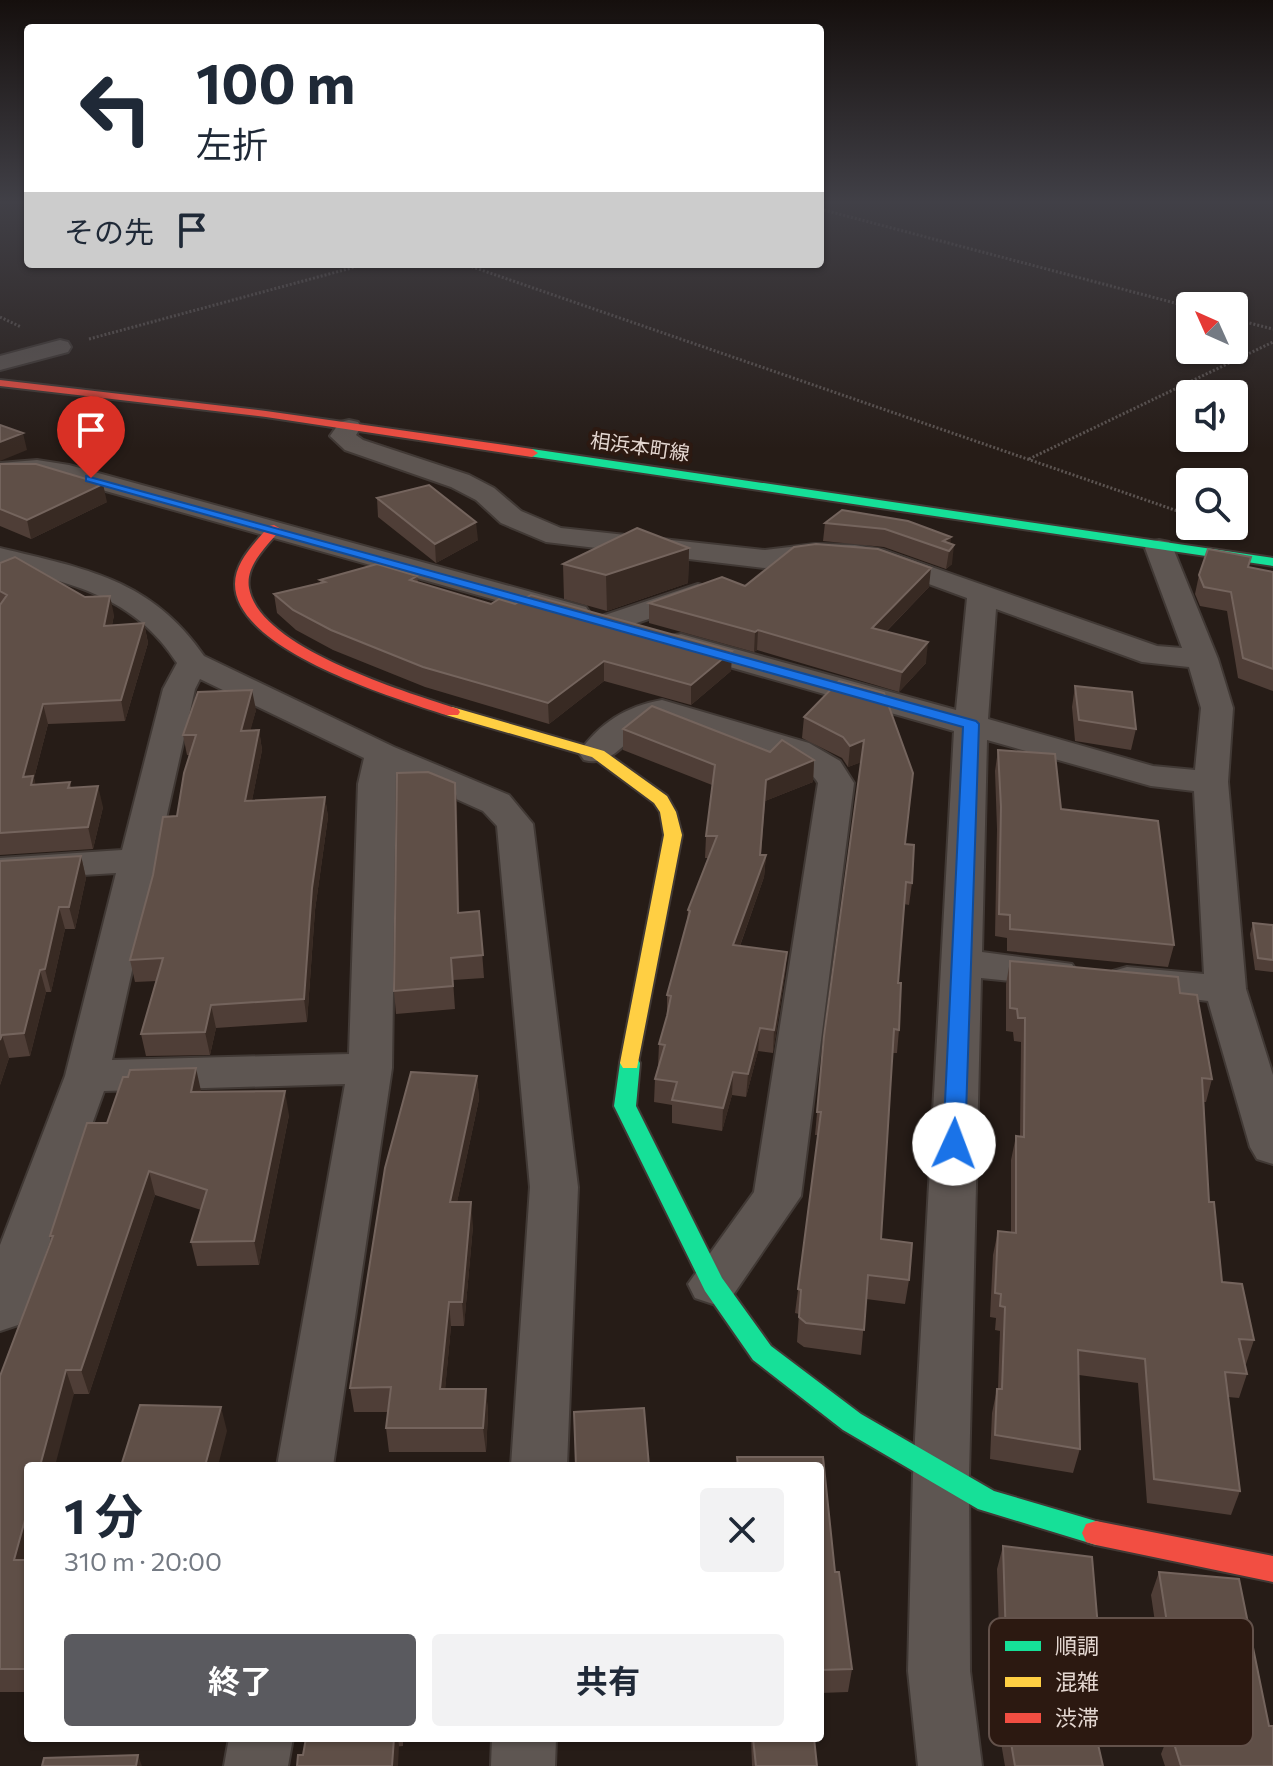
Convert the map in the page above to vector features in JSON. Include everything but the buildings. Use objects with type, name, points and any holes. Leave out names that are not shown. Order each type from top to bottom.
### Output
[{"type":"street","points":[[0,363],[60,347]]},
{"type":"street","name":"相浜本町線","points":[[0,383],[181,403],[1159,548],[1273,562]]},
{"type":"street","points":[[349,427],[342,436],[354,445],[460,481],[485,494],[511,517],[556,536],[765,559],[815,552],[855,553],[883,558],[1153,655],[1202,659]]},
{"type":"street","points":[[0,471],[60,470],[1151,776],[1211,782]]},
{"type":"street","points":[[274,529],[257,547],[245,572],[242,592],[250,613],[291,647],[331,669],[461,715],[596,753],[631,775],[666,805],[673,835],[630,1060],[625,1106],[713,1284],[762,1353],[852,1422],[987,1501],[1113,1538],[1273,1569]]},
{"type":"street","points":[[1159,548],[1202,659],[1217,708],[1211,782],[1225,989],[1273,1147]]},
{"type":"street","points":[[0,556],[120,591],[168,628],[182,642],[193,663],[382,754],[496,803],[515,824],[554,1187],[539,1462]]},
{"type":"street","points":[[610,623],[705,590],[765,559]]},
{"type":"street","points":[[950,1766],[939,1671],[941,1475],[971,724],[982,594]]},
{"type":"street","points":[[0,1311],[87,1076],[179,689],[193,663]]},
{"type":"street","points":[[596,753],[626,722],[644,712],[662,710],[797,750],[828,768],[836,783],[777,1196],[713,1284]]},
{"type":"street","points":[[306,1462],[370,1068],[376,784],[382,754]]},
{"type":"street","points":[[0,869],[140,860]]},
{"type":"street","points":[[962,963],[1225,989]]},
{"type":"street","points":[[87,1076],[370,1068]]},
{"type":"street","points":[[256,1766],[260,1742]]},
{"type":"street","points":[[523,1766],[524,1742]]},
{"type":"path","points":[[60,347],[294,283]]},
{"type":"path","points":[[520,283],[1176,511]]},
{"type":"path","points":[[1101,283],[1176,303]]},
{"type":"path","points":[[1248,323],[1273,329]]},
{"type":"path","points":[[1028,460],[1273,342]]},
{"type":"traffic: fast","points":[[532,453],[1273,562]]},
{"type":"traffic: fast","points":[[630,1063],[625,1106],[713,1284],[762,1353],[852,1422],[987,1501],[1096,1533]]},
{"type":"traffic: slow","points":[[452,712],[598,754],[661,800],[668,812],[673,835],[630,1063]]},
{"type":"traffic: jam","points":[[0,383],[266,414],[532,453]]},
{"type":"traffic: jam","points":[[274,529],[248,563],[242,587],[249,609],[268,630],[329,666],[452,712]]},
{"type":"traffic: jam","points":[[1096,1533],[1273,1569]]},
{"type":"route","points":[[91,478],[971,724],[954,1144]]}]
